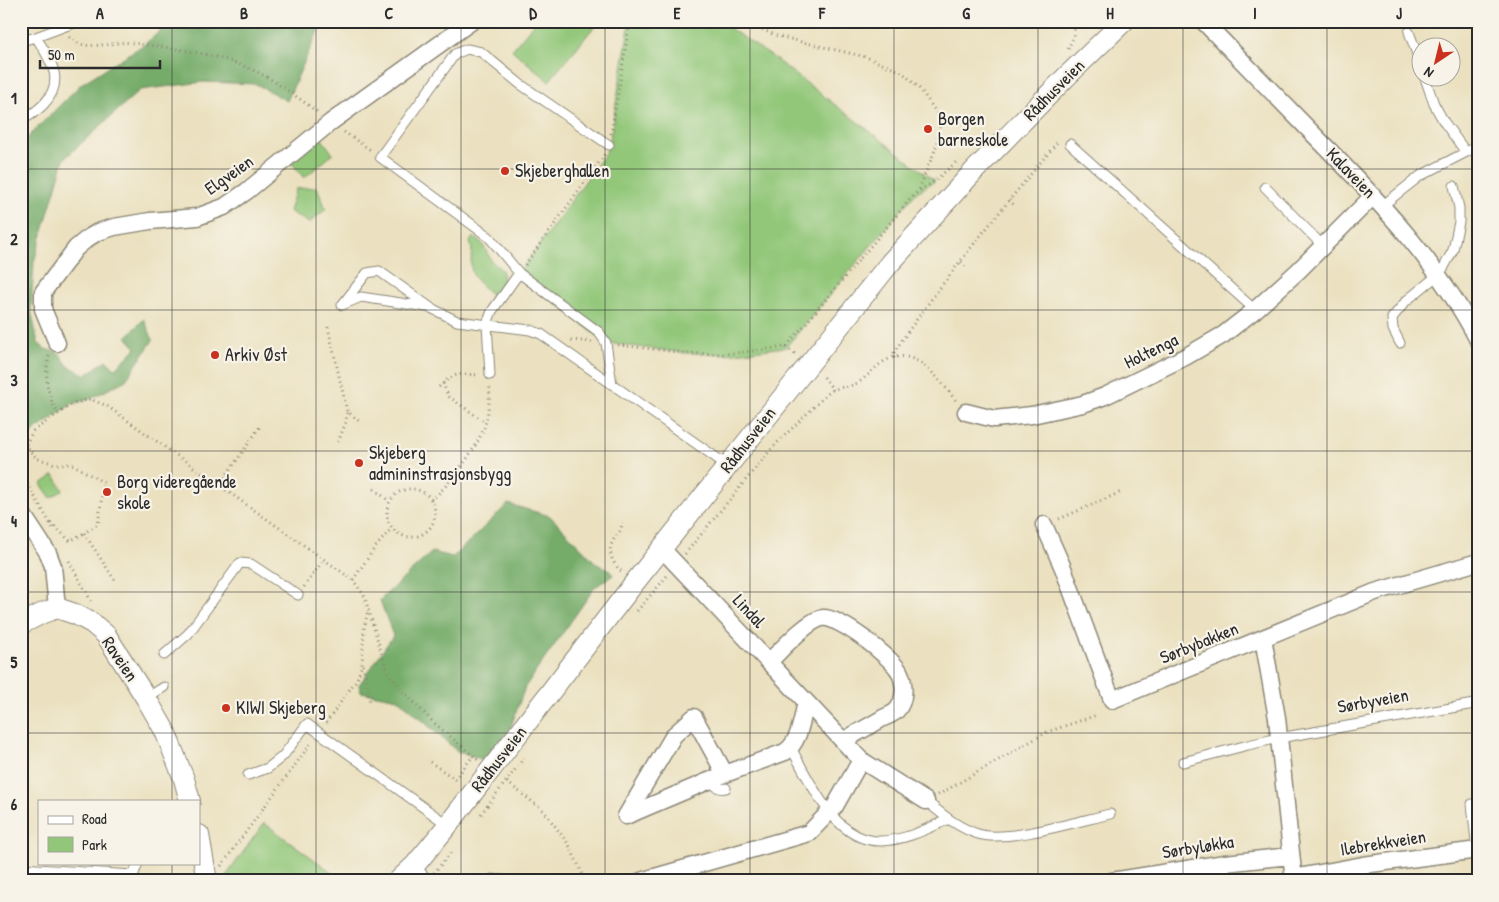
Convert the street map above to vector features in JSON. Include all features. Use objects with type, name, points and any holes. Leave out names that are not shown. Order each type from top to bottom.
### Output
[{"type":"street","name":"Elgveien","points":[[57,343],[43,309],[43,292],[76,248],[88,238],[98,232],[114,227],[150,220],[197,217],[224,207],[247,191],[330,122],[472,21]]},
{"type":"street","name":"Kalaveien","points":[[1204,21],[1378,201],[1438,275],[1478,340]]},
{"type":"street","name":"Rådhusveien","points":[[398,881],[423,875],[448,825],[499,776],[635,582],[813,357],[909,241],[1118,23]]},
{"type":"street","name":"Holtenga","points":[[966,412],[994,419],[1032,416],[1083,404],[1105,396],[1185,357],[1223,335],[1255,310],[1323,246],[1378,201]]},
{"type":"street","points":[[21,512],[48,552],[53,566],[57,608],[21,624]]},
{"type":"street","name":"Sørbybakken","points":[[1044,525],[1063,568],[1112,700],[1375,592],[1478,562]]},
{"type":"street","name":"Lindal","points":[[662,549],[861,760],[926,801]]},
{"type":"street","name":"Raveien","points":[[57,608],[75,614],[92,623],[106,635],[165,731],[184,779],[190,800]]},
{"type":"street","points":[[769,662],[806,627],[814,621],[823,618],[850,629],[885,656],[898,670],[903,682],[902,701],[896,711],[843,741]]},
{"type":"street","points":[[1263,638],[1279,738],[1290,856],[1294,879]]},
{"type":"street","points":[[726,781],[694,717],[674,735],[626,816],[710,780],[726,781],[785,752],[791,748],[795,741],[806,702]]},
{"type":"street","points":[[641,881],[809,833],[835,806],[861,760]]},
{"type":"street","points":[[200,841],[207,881]]},
{"type":"street","name":"Ilebrekkveien","points":[[1294,879],[1363,865],[1478,850]]},
{"type":"street","name":"Sørbyløkka","points":[[1112,881],[1225,863],[1290,856]]},
{"type":"lane","points":[[21,41],[79,21]]},
{"type":"lane","points":[[1409,32],[1412,40]]},
{"type":"lane","points":[[21,120],[37,111],[51,96],[56,80],[51,62],[36,37]]},
{"type":"lane","points":[[609,145],[520,84],[481,52],[467,49],[455,54],[380,157],[489,237],[519,273],[599,332],[606,343],[612,384]]},
{"type":"lane","points":[[1428,88],[1434,104],[1444,122],[1465,151]]},
{"type":"lane","points":[[1070,144],[1255,310]]},
{"type":"lane","points":[[1378,201],[1465,151],[1478,146]]},
{"type":"lane","points":[[1265,186],[1323,246]]},
{"type":"lane","points":[[1400,343],[1393,328],[1392,318],[1406,301],[1438,275],[1453,250],[1459,222],[1459,208],[1454,186]]},
{"type":"lane","points":[[431,308],[409,303],[361,297],[342,306],[367,273],[379,271],[431,308],[457,320],[530,330],[548,338],[728,466]]},
{"type":"lane","points":[[490,375],[487,324],[492,311],[519,273]]},
{"type":"lane","points":[[164,655],[188,634],[240,563],[251,564],[298,595]]},
{"type":"lane","points":[[146,698],[164,687]]},
{"type":"lane","name":"Sørbyveien","points":[[1183,762],[1279,738],[1474,704]]},
{"type":"lane","points":[[248,775],[268,768],[283,756],[307,724],[448,825]]},
{"type":"lane","points":[[791,748],[828,813],[845,829],[867,839],[877,841],[903,837],[921,832],[949,819]]},
{"type":"lane","name":"Lindal","points":[[926,801],[949,819],[977,834],[990,836],[1030,832],[1110,814]]},
{"type":"lane","points":[[1472,804],[1478,850]]},
{"type":"lane","points":[[21,868],[132,878],[138,864]]},
{"type":"lane","points":[[489,881],[514,881]]},
{"type":"path","points":[[519,273],[605,154],[609,145],[630,21]]},
{"type":"path","points":[[548,338],[710,354],[726,354],[786,346],[917,192],[935,150],[940,130],[938,115],[920,90],[902,72],[866,56],[777,36],[757,28],[750,21]]},
{"type":"path","points":[[1067,50],[1074,36],[1075,21]]},
{"type":"path","points":[[60,28],[71,40],[90,46],[124,42],[202,54],[254,71],[298,97],[380,157]]},
{"type":"path","points":[[894,358],[894,352],[900,342],[1009,200],[1062,137],[1070,144]]},
{"type":"path","points":[[917,192],[935,181],[962,156]]},
{"type":"path","points":[[1009,200],[1015,206]]},
{"type":"path","points":[[961,262],[966,267]]},
{"type":"path","points":[[328,327],[347,412],[346,422],[338,442]]},
{"type":"path","points":[[57,343],[50,349],[47,364],[47,384],[51,403],[58,413]]},
{"type":"path","points":[[786,346],[799,358]]},
{"type":"path","points":[[632,618],[772,448],[833,390],[850,387],[861,381],[884,361],[906,357],[917,360],[930,370],[966,412]]},
{"type":"path","points":[[431,500],[441,492],[476,444],[489,406],[490,375],[457,374],[439,387]]},
{"type":"path","points":[[824,377],[833,390]]},
{"type":"path","points":[[443,383],[448,396],[485,422]]},
{"type":"path","points":[[21,446],[26,444],[34,431],[72,404],[90,399],[98,401],[354,580],[364,595],[387,671],[401,689],[432,721],[472,756],[544,811],[569,845],[586,881]]},
{"type":"path","points":[[347,412],[359,421]]},
{"type":"path","points":[[21,419],[26,444],[24,470],[28,485],[56,535]]},
{"type":"path","points":[[219,486],[261,425]]},
{"type":"path","points":[[26,444],[33,455],[39,459],[55,464],[72,464],[104,483],[98,524],[70,541],[48,520]]},
{"type":"path","points":[[374,488],[390,501]]},
{"type":"path","points":[[402,490],[418,490],[426,494],[435,508],[433,524],[421,536],[413,538],[397,534],[391,529],[386,515],[390,501],[402,490]]},
{"type":"path","points":[[1044,525],[1121,492]]},
{"type":"path","points":[[622,522],[621,531],[611,544],[610,554],[617,568],[635,582]]},
{"type":"path","points":[[354,580],[374,549],[391,529]]},
{"type":"path","points":[[84,533],[116,582]]},
{"type":"path","points":[[67,557],[93,604]]},
{"type":"path","points":[[298,595],[324,559]]},
{"type":"path","points":[[362,665],[370,703]]},
{"type":"path","points":[[926,801],[1047,732],[1097,715]]},
{"type":"path","points":[[476,820],[499,776],[526,753]]},
{"type":"path","points":[[430,762],[455,779],[472,756]]},
{"type":"path","points":[[423,875],[458,844]]},
{"type":"green space","points":[[172,21],[312,21],[318,31],[287,101],[256,84],[203,82],[140,90],[64,159],[34,262],[31,310],[38,343],[45,349],[59,353],[68,366],[86,375],[106,360],[115,369],[136,348],[126,337],[144,319],[153,340],[126,380],[90,399],[72,404],[34,431],[26,444],[21,446],[21,279],[27,257],[21,229],[21,157],[27,138],[81,84],[145,44]]},
{"type":"green space","points":[[536,21],[599,21],[549,81],[512,50]]},
{"type":"green space","points":[[630,21],[719,21],[771,56],[935,181],[917,192],[786,347],[726,354],[686,353],[606,343],[519,273],[605,154],[609,145]]},
{"type":"green space","points":[[321,138],[333,154],[304,178],[291,162]]},
{"type":"green space","points":[[317,187],[326,209],[309,223],[289,211],[296,189]]},
{"type":"green space","points":[[473,237],[482,243],[492,262],[502,270],[503,283],[493,296],[472,273],[470,242]]},
{"type":"green space","points":[[54,475],[63,490],[51,498],[41,484]]},
{"type":"green space","points":[[508,504],[550,516],[597,564],[609,569],[613,575],[595,587],[525,687],[510,729],[484,760],[457,751],[398,699],[361,692],[359,685],[393,636],[380,600],[432,552],[453,557]]},
{"type":"green space","points":[[264,823],[344,881],[232,881],[226,876]]},
{"type":"place","name":"Borgen barneskole","points":[[928,129]]},
{"type":"place","name":"Skjeberghallen","points":[[505,171]]},
{"type":"place","name":"Arkiv Øst","points":[[215,355]]},
{"type":"place","name":"Skjeberg admininstrasjonsbygg","points":[[359,463]]},
{"type":"place","name":"Borg videregående skole","points":[[107,492]]},
{"type":"place","name":"KIWI Skjeberg","points":[[226,708]]}]
